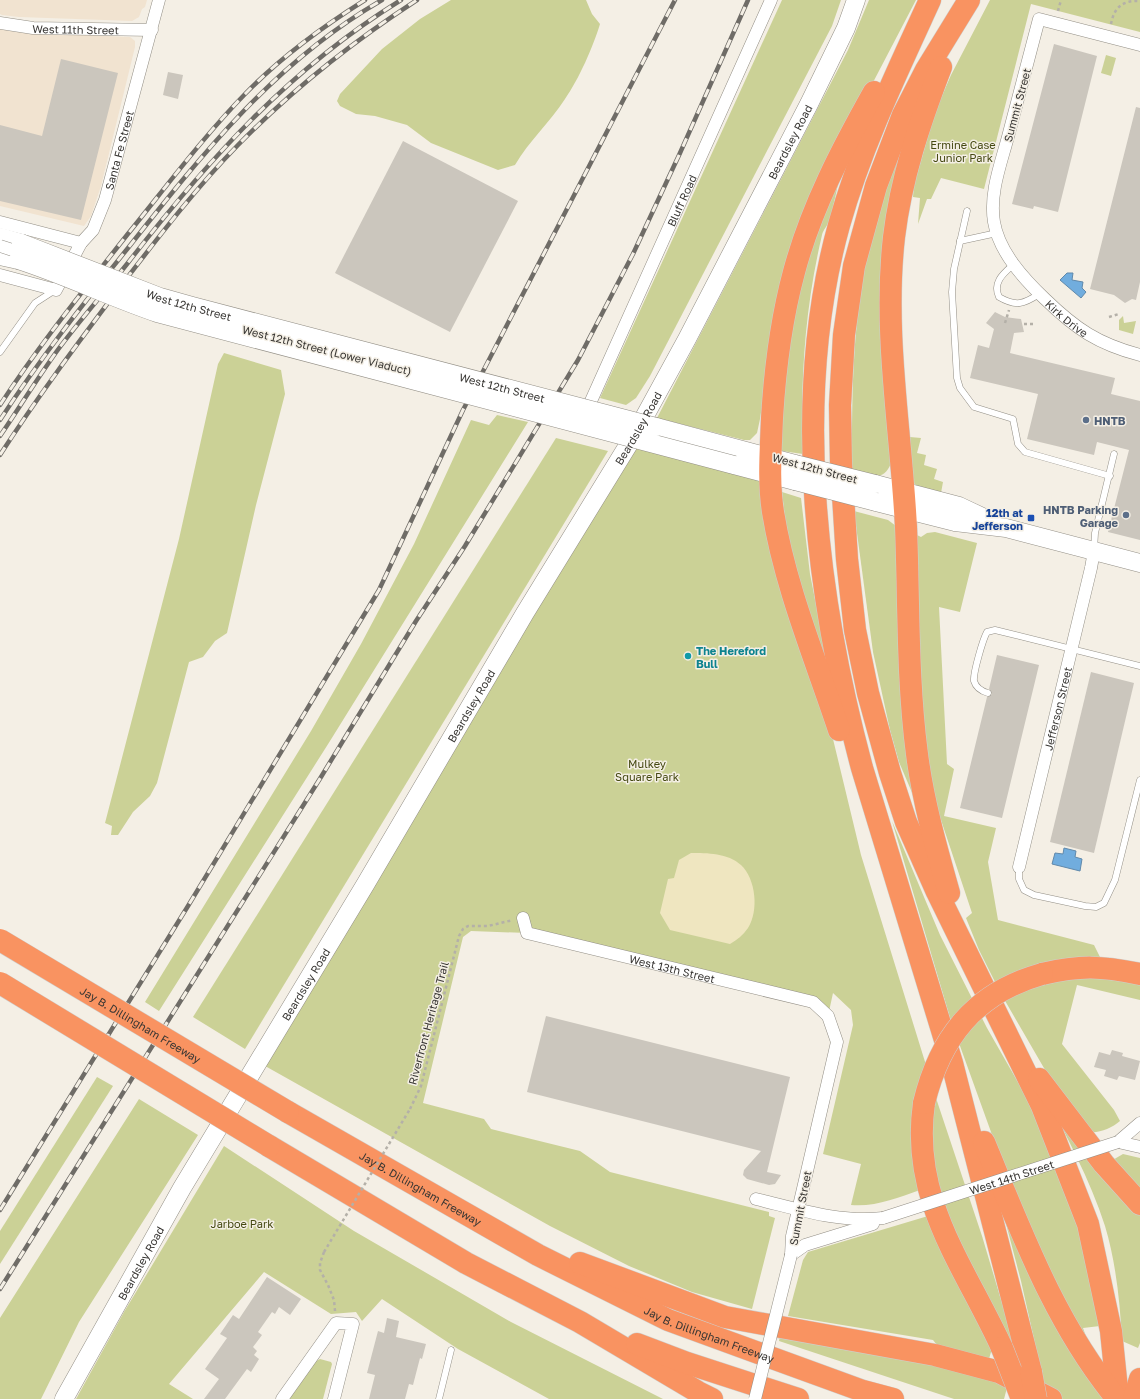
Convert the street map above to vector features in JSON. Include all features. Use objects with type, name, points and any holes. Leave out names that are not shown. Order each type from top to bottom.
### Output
[{"type":"highway","points":[[906,913],[855,779],[786,572],[772,510],[770,465],[775,379],[782,328],[794,272],[808,228],[850,135],[926,0]]},
{"type":"highway","points":[[930,0],[868,137],[858,163],[838,227],[826,279],[819,330],[814,414],[818,520],[823,580],[838,666],[862,768],[952,1063],[1031,1372],[1036,1399]]},
{"type":"highway","points":[[966,6],[920,124],[909,159],[894,237],[891,320],[894,383],[904,501],[910,666],[917,753],[930,820],[968,957]]},
{"type":"highway","points":[[966,6],[926,70],[903,115],[884,162],[868,213],[854,266],[844,335],[840,405],[841,463],[847,559],[856,630],[868,693],[886,761],[906,822],[924,865],[968,957],[1042,1106],[1088,1224],[1111,1332],[1118,1399]]},
{"type":"highway","name":"Jay B. Dillingham Freeway","points":[[0,940],[288,1112],[538,1255],[668,1320],[863,1391],[893,1399]]},
{"type":"highway","points":[[1022,1399],[1002,1348],[943,1232],[929,1194],[922,1155],[921,1126],[929,1082],[939,1057],[952,1035],[964,1021],[980,1006],[1001,991],[1019,981],[1074,967],[1140,967]]},
{"type":"highway","points":[[1100,967],[1140,974]]},
{"type":"highway","points":[[0,983],[466,1263],[580,1322],[712,1399]]},
{"type":"highway","points":[[0,1001],[117,1054]]},
{"type":"highway","points":[[1012,1043],[1104,1164],[1140,1204]]},
{"type":"highway","points":[[952,1063],[1045,1285],[1074,1338],[1118,1399]]},
{"type":"highway","points":[[538,1255],[584,1264],[725,1318],[935,1355],[999,1372],[1051,1399]]},
{"type":"highway","points":[[580,1322],[687,1363],[798,1399]]},
{"type":"highway","points":[[1134,1399],[1140,1379]]},
{"type":"main road","name":"Beardsley Road","points":[[64,1399],[182,1188],[365,885],[525,613],[637,430],[687,339],[809,104],[846,28],[856,0]]},
{"type":"main road","name":"West 12th Street","points":[[0,237],[52,254],[135,288],[185,304],[736,457]]},
{"type":"main road","name":"West 12th Street","points":[[0,256],[34,266],[120,301],[188,322],[770,465],[795,472],[876,502],[904,501],[959,506],[1006,528],[1140,563]]},
{"type":"main road","name":"West 12th Street","points":[[795,472],[875,484],[904,501]]},
{"type":"street","name":"Santa Fe Street","points":[[56,290],[81,243],[93,230],[105,200],[159,0]]},
{"type":"street","name":"Bluff Road","points":[[591,401],[771,0]]},
{"type":"street","name":"Summit Street","points":[[1012,261],[997,233],[994,221],[994,191],[1039,19],[1140,45]]},
{"type":"street","name":"West 11th Street","points":[[0,23],[33,28],[152,30]]},
{"type":"street","points":[[0,222],[81,243]]},
{"type":"street","name":"West 12th Street (Lower Viaduct)","points":[[0,246],[20,251],[159,307],[637,430]]},
{"type":"street","name":"Kirk Drive","points":[[1012,261],[1039,294],[1085,334],[1114,348],[1140,355]]},
{"type":"street","points":[[0,275],[56,290]]},
{"type":"street","name":"Jefferson Street","points":[[1019,867],[1094,551]]},
{"type":"street","name":"West 13th Street","points":[[523,918],[527,933],[813,1002],[828,1016]]},
{"type":"street","name":"Summit Street","points":[[756,1399],[791,1255],[792,1236],[837,1042],[828,1016]]},
{"type":"street","points":[[1118,1142],[1140,1124]]},
{"type":"street","points":[[1118,1142],[1140,1147]]},
{"type":"street","name":"West 14th Street","points":[[756,1199],[840,1219],[861,1220],[883,1218],[1118,1142]]},
{"type":"street","name":"West 14th Street","points":[[791,1255],[805,1245],[872,1225],[883,1218]]},
{"type":"street","points":[[282,1399],[336,1323],[353,1324],[334,1399]]},
{"type":"lane","points":[[967,211],[954,269],[952,292],[957,378],[960,388],[974,407],[1013,419],[1018,444],[1025,452],[1110,476]]},
{"type":"lane","points":[[960,241],[997,233]]},
{"type":"lane","points":[[1012,261],[997,282],[997,292],[999,297],[1019,304],[1026,302],[1039,294]]},
{"type":"lane","points":[[0,352],[35,303],[56,290]]},
{"type":"lane","points":[[1094,551],[1095,533],[1110,476],[1114,454]]},
{"type":"lane","points":[[988,693],[977,688],[974,680],[983,639],[987,632],[995,630],[1140,666]]},
{"type":"lane","points":[[1019,867],[1019,879],[1024,890],[1034,895],[1085,906],[1096,907],[1104,903],[1115,880],[1140,780]]},
{"type":"lane","points":[[439,1399],[451,1350]]},
{"type":"path","points":[[1111,24],[1114,12],[1120,6],[1126,3],[1140,1]]},
{"type":"path","points":[[1109,317],[1119,314]]},
{"type":"path","points":[[1024,324],[1034,324]]},
{"type":"path","name":"Riverfront Heritage Trail","points":[[336,1323],[334,1300],[328,1284],[320,1270],[320,1263],[324,1252],[410,1109],[421,1086],[459,936],[463,929],[468,926],[488,926],[523,918]]},
{"type":"shaded area","points":[[0,0],[147,0],[139,17],[132,21],[19,17],[2,15],[0,14]]},
{"type":"shaded area","points":[[0,29],[17,32],[130,37],[135,41],[135,47],[101,186],[91,216],[84,226],[0,206]]},
{"type":"green space","points":[[451,0],[586,0],[592,14],[600,24],[594,43],[570,91],[515,165],[498,170],[431,143],[407,125],[375,116],[356,114],[340,106],[337,101],[340,94],[382,49],[420,19]]},
{"type":"green space","points":[[782,0],[841,0],[832,26],[650,376],[636,398],[626,405],[600,398]]},
{"type":"green space","points":[[869,0],[916,0],[857,113],[775,325],[757,433],[750,440],[744,440],[657,418],[848,50]]},
{"type":"green space","name":"Ermine Case Junior Park","points":[[990,0],[1140,0],[1140,32],[1031,4],[984,189],[941,178],[931,199],[927,199],[918,224],[920,198],[913,197],[914,185],[935,112],[951,75]]},
{"type":"green space","points":[[1106,55],[1116,58],[1111,76],[1101,73]]},
{"type":"green space","points":[[903,136],[891,463],[884,474],[875,476],[852,470],[853,394],[857,317],[871,238]]},
{"type":"green space","points":[[840,174],[830,219],[823,231],[811,289],[803,371],[803,454],[782,451],[780,445],[780,427],[794,312],[813,240]]},
{"type":"green space","points":[[1123,316],[1124,323],[1136,321],[1133,334],[1119,330],[1119,320]]},
{"type":"green space","points":[[224,353],[281,370],[285,394],[256,505],[227,633],[215,641],[203,657],[189,662],[157,783],[150,796],[133,812],[118,835],[111,835],[112,826],[105,823],[179,539],[218,364]]},
{"type":"green space","points":[[497,415],[528,422],[330,741],[159,1011],[145,1002],[311,731],[361,644],[414,544],[471,420],[489,425]]},
{"type":"green space","name":"Mulkey Square Park","points":[[627,436],[769,474],[861,855],[926,1065],[920,1190],[895,1199],[869,1205],[851,1205],[861,1164],[823,1154],[853,1025],[851,1010],[833,993],[828,1016],[813,1002],[527,933],[471,931],[463,937],[423,1103],[484,1119],[491,1129],[580,1151],[610,1172],[769,1212],[769,1216],[775,1218],[752,1309],[692,1292],[629,1266],[550,1226],[258,1062]]},
{"type":"green space","points":[[910,437],[921,438],[917,453],[926,455],[924,465],[937,469],[934,479],[943,482],[941,493],[919,487],[912,482]]},
{"type":"green space","points":[[556,438],[608,451],[245,1049],[193,1017]]},
{"type":"green space","points":[[782,492],[801,498],[810,574],[833,690],[798,589],[786,527]]},
{"type":"green space","points":[[854,511],[888,520],[896,526],[916,802],[899,762],[890,730],[873,652]]},
{"type":"green space","points":[[935,532],[977,543],[960,612],[939,607],[947,764],[954,769],[944,816],[996,828],[988,862],[998,920],[1094,945],[1100,957],[996,984],[979,950],[966,918],[972,913],[938,811],[921,741],[917,535],[921,537],[927,533]]},
{"type":"green space","points":[[892,821],[940,935],[987,1028],[1023,1091],[1045,1135],[1078,1216],[1100,1326],[1083,1328],[1088,1342],[1084,1344],[1013,1193],[951,1021]]},
{"type":"green space","points":[[1051,975],[1140,979],[1140,1000],[1077,985],[1062,1044],[1114,1110],[1120,1121],[1106,1130],[1090,1132],[1048,1075],[1004,999]]},
{"type":"green space","points":[[97,1077],[113,1086],[0,1264],[0,1231]]},
{"type":"green space","points":[[1044,1092],[1140,1214],[1140,1343],[1138,1348],[1122,1341],[1117,1283],[1105,1226],[1085,1175]]},
{"type":"green space","points":[[935,1095],[982,1236],[1016,1350],[1010,1347],[958,1249],[928,1165]]},
{"type":"green space","points":[[139,1099],[198,1135],[79,1322],[41,1399],[0,1399],[0,1318]]},
{"type":"green space","name":"Jarboe Park","points":[[224,1146],[354,1231],[511,1322],[663,1399],[549,1399],[458,1349],[382,1299],[362,1321],[356,1312],[331,1314],[264,1272],[169,1384],[193,1399],[76,1399],[124,1312]]},
{"type":"green space","points":[[1123,1154],[1140,1158],[1140,1195],[1111,1161]]},
{"type":"green space","points":[[928,1216],[993,1345],[989,1359],[937,1345],[933,1340],[788,1316],[803,1260],[808,1252]]},
{"type":"green space","points":[[1005,1220],[1105,1393],[1103,1399],[1061,1399],[1045,1388],[1021,1281]]},
{"type":"green space","points":[[780,1336],[927,1361],[1008,1384],[1004,1399],[954,1399],[779,1341]]},
{"type":"green space","points":[[320,1359],[331,1362],[332,1364],[323,1399],[288,1399],[316,1361]]},
{"type":"sand","points":[[691,853],[717,854],[730,858],[741,865],[750,878],[754,895],[754,913],[748,928],[730,944],[670,930],[660,913],[668,879],[674,878],[679,860]]},
{"type":"water","points":[[1067,273],[1073,273],[1072,280],[1083,282],[1082,288],[1086,292],[1081,298],[1060,280]]},
{"type":"water","points":[[1064,848],[1076,851],[1075,857],[1082,859],[1080,871],[1052,864],[1055,853],[1063,854]]},
{"type":"building","points":[[1054,44],[1097,56],[1058,212],[1034,206],[1033,209],[1012,204]]},
{"type":"building","points":[[61,59],[118,73],[81,220],[0,201],[0,125],[42,136]]},
{"type":"building","points":[[168,72],[183,75],[178,99],[163,95]]},
{"type":"building","points":[[1136,107],[1140,108],[1140,282],[1136,300],[1132,299],[1125,303],[1114,295],[1090,289]]},
{"type":"building","points":[[403,141],[518,201],[450,332],[335,273]]},
{"type":"building","name":"HNTB","points":[[995,312],[1005,317],[1021,319],[1024,332],[1014,333],[1010,353],[1115,378],[1111,394],[1140,401],[1140,540],[1108,532],[1129,450],[1097,442],[1094,455],[1027,439],[1038,394],[970,378],[978,345],[989,348],[994,329],[986,323]]},
{"type":"building","points":[[997,655],[1039,665],[1002,818],[960,808],[987,697],[992,694],[989,689]]},
{"type":"building","points":[[1091,672],[1134,683],[1094,853],[1050,842]]},
{"type":"building","points":[[546,1016],[790,1077],[767,1172],[781,1175],[775,1184],[769,1185],[747,1179],[743,1175],[744,1170],[761,1151],[527,1092]]},
{"type":"building","points":[[1112,1050],[1123,1053],[1122,1056],[1140,1061],[1135,1080],[1119,1076],[1117,1080],[1104,1076],[1106,1070],[1094,1067],[1099,1052],[1110,1055]]},
{"type":"building","points":[[267,1277],[301,1299],[290,1315],[279,1307],[275,1314],[272,1312],[258,1332],[262,1335],[253,1347],[257,1351],[254,1355],[259,1359],[251,1372],[247,1369],[225,1399],[204,1399],[219,1379],[205,1369],[227,1338],[220,1334],[233,1315],[239,1319]]},
{"type":"building","points":[[387,1318],[399,1321],[396,1337],[426,1344],[422,1359],[420,1358],[413,1385],[409,1384],[405,1399],[369,1399],[375,1375],[367,1373],[378,1331],[384,1333]]},
{"type":"railway","points":[[0,405],[30,361],[127,235],[185,162],[230,110],[273,67],[333,21],[365,0]]},
{"type":"railway","points":[[0,420],[30,376],[78,311],[184,178],[243,111],[308,51],[344,24],[382,0]]},
{"type":"railway","points":[[0,436],[65,340],[157,226],[219,153],[252,119],[322,56],[360,27],[401,0]]},
{"type":"railway","points":[[0,455],[14,433],[120,287],[177,214],[222,162],[301,86],[346,50],[417,0]]},
{"type":"railway","points":[[0,1210],[188,906],[379,590],[463,410],[675,0]]},
{"type":"railway","points":[[0,1289],[321,777],[416,621],[465,546],[578,360],[633,254],[748,0]]},
{"type":"place","name":"HNTB","points":[[1086,420]]},
{"type":"place","name":"HNTB Parking Garage","points":[[1126,515]]},
{"type":"place","name":"12th at Jefferson","points":[[1031,518]]},
{"type":"place","name":"The Hereford Bull","points":[[688,656]]}]
